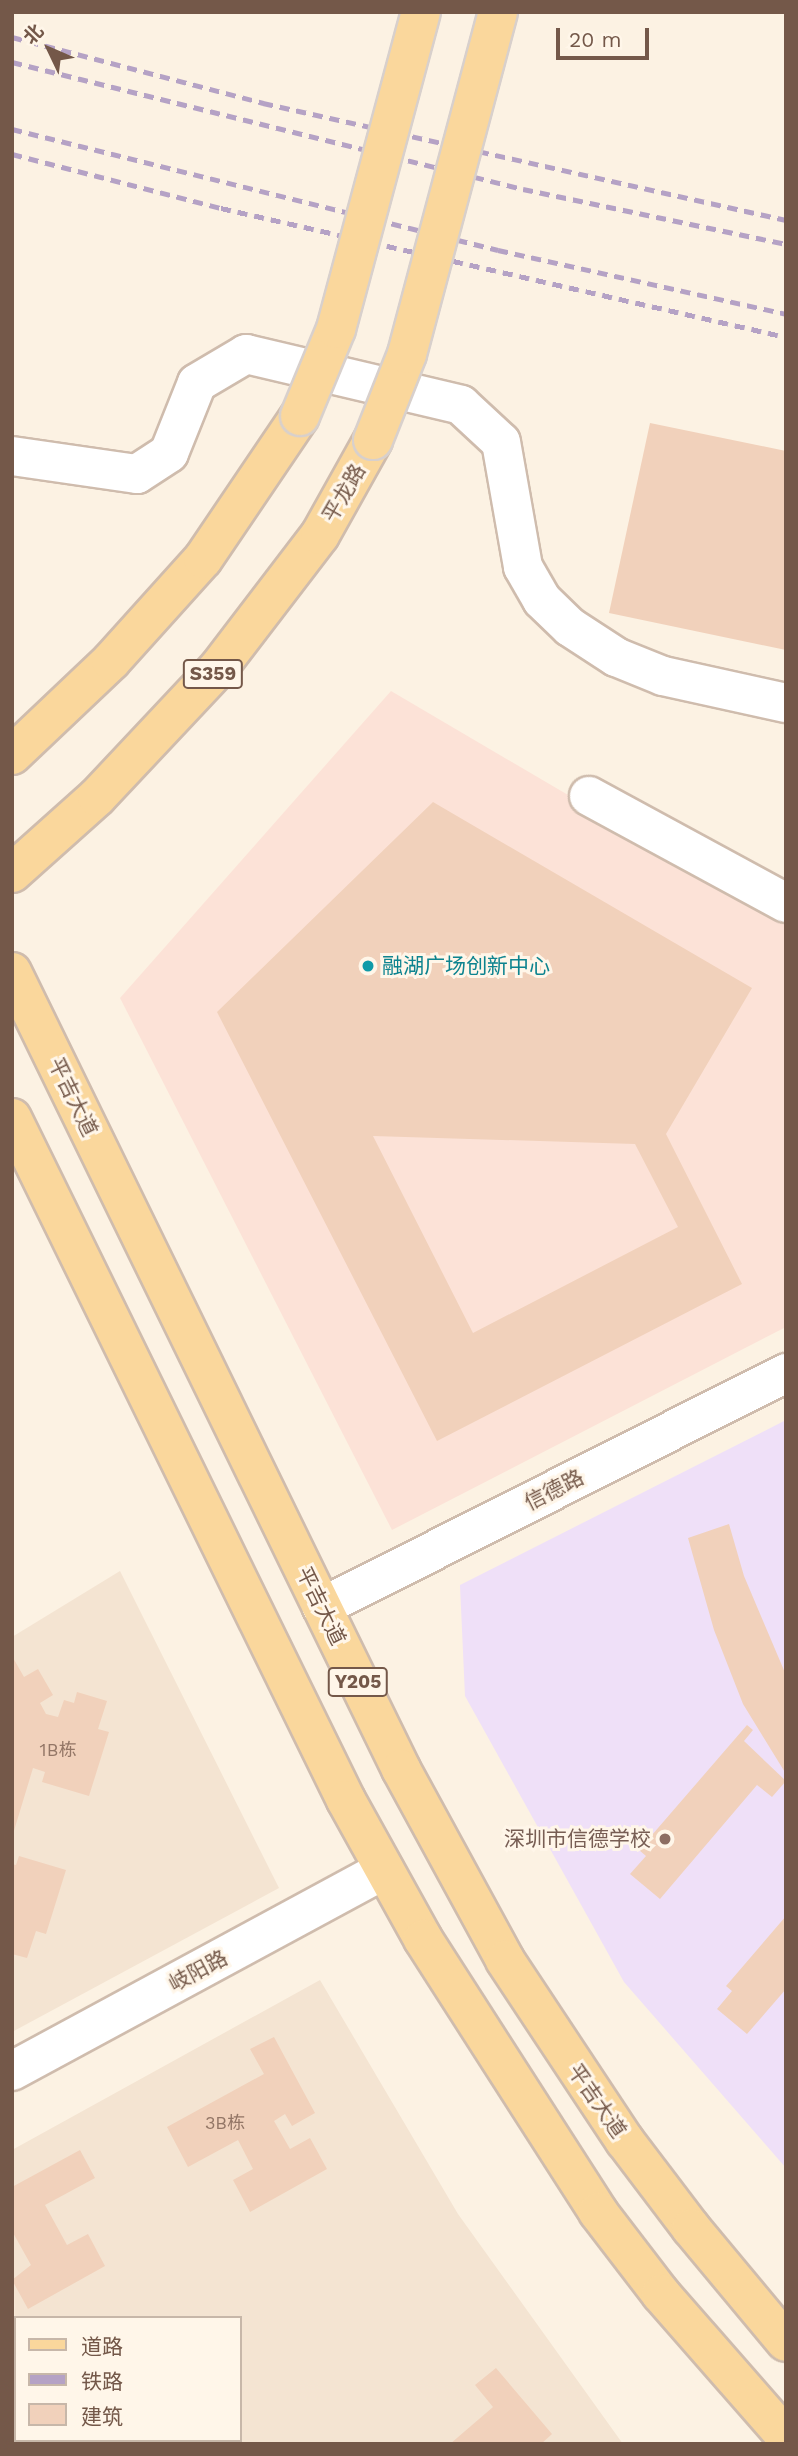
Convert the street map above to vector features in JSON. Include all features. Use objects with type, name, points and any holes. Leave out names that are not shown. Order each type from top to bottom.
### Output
[{"type":"main road","points":[[12,755],[170,599],[242,508],[299,416],[336,328],[421,12]]},
{"type":"main road","name":"平龙路","points":[[12,873],[97,797],[219,667],[320,535],[373,440],[407,354],[498,12]]},
{"type":"main road","name":"平吉大道","points":[[12,972],[322,1607],[449,1859],[562,2052],[691,2228],[786,2342]]},
{"type":"main road","name":"Y205","points":[[15,1125],[384,1870],[479,2032],[598,2212],[660,2294],[786,2437]]},
{"type":"street","points":[[12,456],[138,474],[169,453],[197,383],[246,354],[461,405],[501,442],[523,567],[542,600],[570,628],[616,657],[663,676],[786,703]]},
{"type":"street","points":[[589,796],[786,903]]},
{"type":"street","name":"信德路","points":[[322,1607],[786,1373]]},
{"type":"street","name":"岐阳路","points":[[12,2071],[384,1870]]},
{"type":"shaded area","points":[[391,691],[786,923],[786,1327],[392,1530],[120,998]]},
{"type":"shaded area","name":"深圳市信德学校","points":[[786,1420],[786,2168],[624,1982],[465,1696],[460,1585]]},
{"type":"shaded area","points":[[120,1571],[279,1888],[12,2032],[12,1637]]},
{"type":"shaded area","points":[[320,1980],[458,2214],[623,2444],[25,2444],[24,2442],[242,2442],[242,2316],[14,2316],[12,2150]]},
{"type":"building","points":[[650,423],[786,451],[786,650],[609,613]]},
{"type":"building","points":[[433,802],[752,988],[666,1134],[742,1284],[437,1441],[217,1012]],"holes":[[[373,1136],[635,1144],[678,1227],[473,1333]]]},
{"type":"building","points":[[729,1524],[744,1576],[786,1675],[786,1774],[743,1704],[714,1630],[688,1538]]},
{"type":"building","points":[[12,1656],[24,1677],[38,1669],[53,1695],[40,1703],[46,1714],[58,1717],[64,1700],[74,1703],[77,1692],[107,1701],[98,1729],[109,1732],[89,1796],[42,1782],[45,1772],[33,1768],[13,1834]]},
{"type":"building","points":[[747,1725],[753,1730],[744,1741],[786,1781],[772,1797],[757,1785],[660,1899],[630,1874],[646,1856],[639,1850]]},
{"type":"building","points":[[19,1856],[66,1870],[46,1934],[36,1931],[27,1958],[12,1954],[12,1864],[16,1865]]},
{"type":"building","points":[[786,1916],[786,1989],[747,2034],[717,2009],[732,1991],[726,1986]]},
{"type":"building","points":[[274,2037],[315,2113],[292,2126],[285,2114],[274,2121],[290,2149],[310,2138],[327,2169],[250,2212],[233,2180],[253,2169],[238,2140],[188,2167],[167,2127],[264,2074],[250,2049]]},
{"type":"building","points":[[80,2150],[95,2178],[45,2205],[67,2245],[88,2234],[105,2266],[28,2309],[12,2280],[31,2265],[12,2231],[12,2187]]},
{"type":"building","points":[[496,2368],[552,2434],[541,2444],[450,2444],[493,2407],[475,2385]]},
{"type":"building","points":[[232,2442],[233,2444],[187,2444]]},
{"type":"railway","points":[[12,37],[263,103],[786,220]]},
{"type":"railway","points":[[12,62],[523,189],[786,244]]},
{"type":"railway","points":[[12,129],[498,250],[786,314]]},
{"type":"railway","points":[[12,154],[221,208],[786,337]]},
{"type":"place","name":"融湖广场创新中心","points":[[368,966]]},
{"type":"place","name":"深圳市信德学校","points":[[665,1839]]}]
